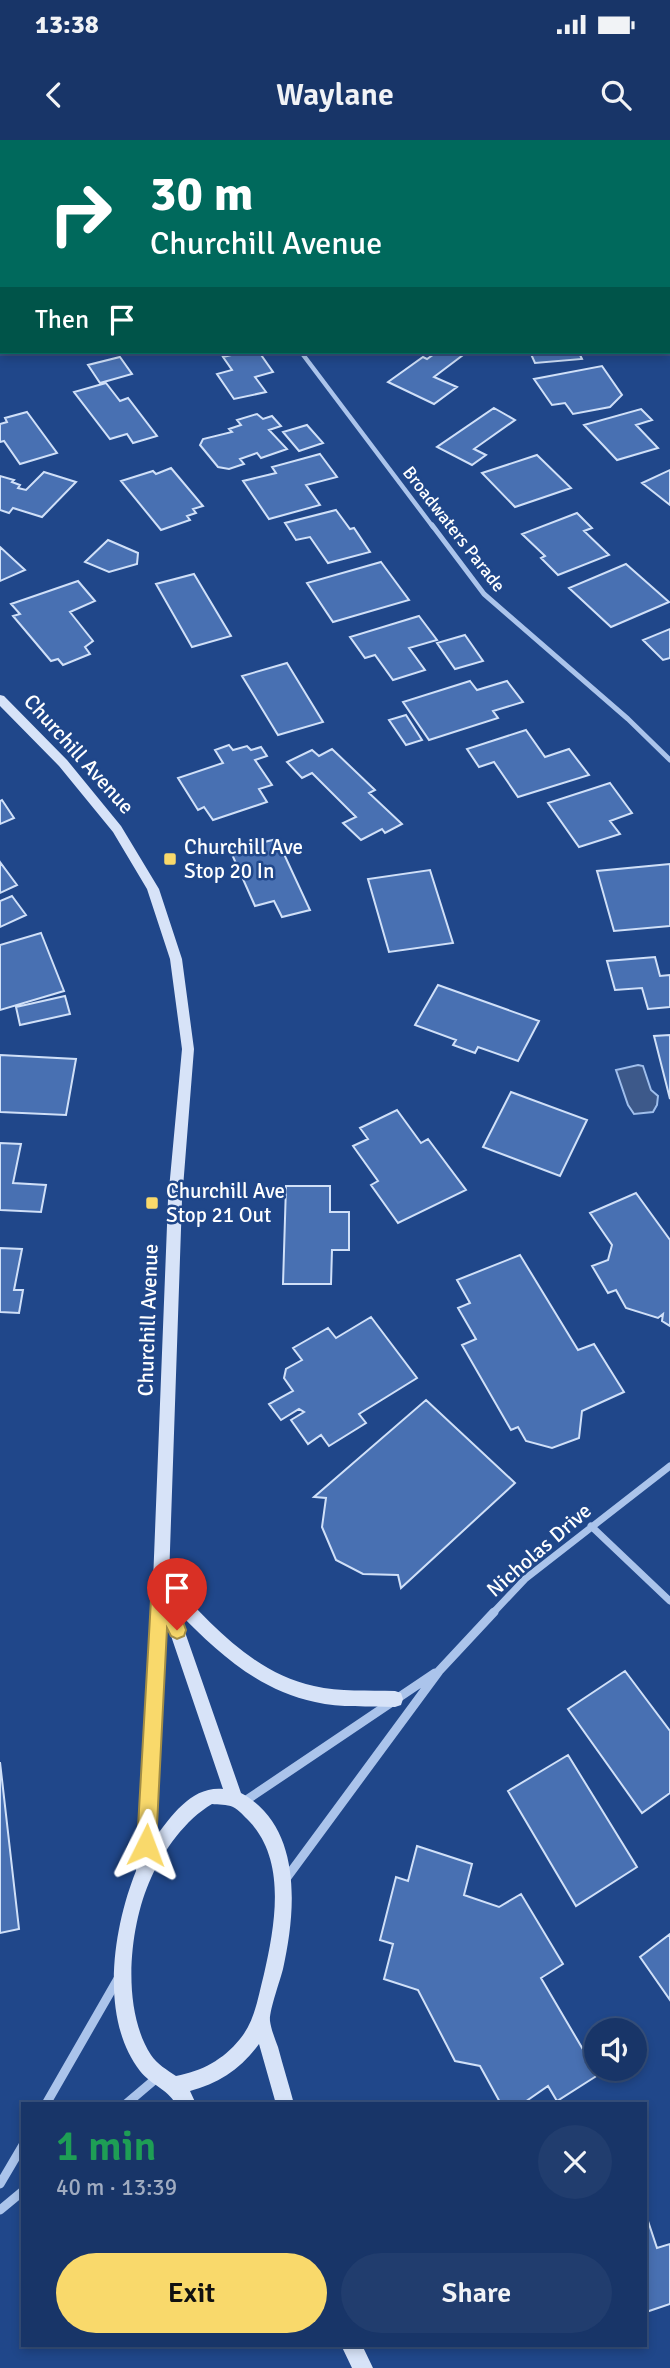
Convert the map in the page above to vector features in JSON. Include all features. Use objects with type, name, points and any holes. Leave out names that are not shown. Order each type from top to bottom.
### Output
[{"type":"street","name":"Broadwaters Parade","points":[[303,354],[484,594],[628,719],[670,760]]},
{"type":"street","name":"Churchill Avenue","points":[[0,699],[63,763],[117,829],[153,890],[176,959],[188,1049],[175,1200],[161,1582],[145,1871]]},
{"type":"street","name":"Nicholas Drive","points":[[282,1884],[439,1671],[525,1579],[670,1466]]},
{"type":"street","points":[[591,1526],[670,1601]]},
{"type":"street","name":"Churchill Avenue","points":[[161,1582],[238,1801]]},
{"type":"street","points":[[161,1582],[225,1649],[253,1671],[313,1693],[395,1699]]},
{"type":"street","name":"Nicholas Drive","points":[[238,1801],[439,1671]]},
{"type":"street","points":[[129,2102],[167,2080],[202,2079],[217,2073],[249,2043],[261,2020],[279,1948],[282,1884],[272,1836],[261,1819],[238,1801],[211,1796],[197,1802],[164,1840],[145,1871],[131,1906],[123,1970],[130,2026],[136,2046],[147,2065],[167,2080],[185,2102]]},
{"type":"street","points":[[47,2102],[123,1970]]},
{"type":"street","points":[[261,2020],[284,2102]]},
{"type":"street","points":[[0,2184],[21,2148]]},
{"type":"street","points":[[0,2210],[21,2193]]},
{"type":"water","points":[[643,1066],[651,1090],[658,1096],[653,1112],[634,1114],[628,1105],[616,1070]]},
{"type":"building","points":[[260,354],[273,372],[255,377],[266,392],[234,399],[217,374],[232,370],[223,357]]},
{"type":"building","points":[[434,354],[464,354],[434,377],[457,387],[434,404],[388,382],[423,357],[427,359]]},
{"type":"building","points":[[531,354],[580,354],[582,359],[535,363]]},
{"type":"building","points":[[120,357],[132,374],[100,383],[88,365]]},
{"type":"building","points":[[602,366],[622,395],[610,407],[573,414],[565,403],[552,405],[534,379]]},
{"type":"building","points":[[106,383],[120,401],[128,398],[157,436],[133,443],[127,434],[110,439],[74,392]]},
{"type":"building","points":[[494,408],[515,420],[474,449],[486,455],[472,465],[437,447]]},
{"type":"building","points":[[641,409],[652,420],[636,425],[658,448],[617,460],[584,425]]},
{"type":"building","points":[[27,412],[57,453],[20,464],[4,441],[0,442],[0,424],[7,422],[5,418]]},
{"type":"building","points":[[257,414],[263,419],[272,416],[281,426],[269,430],[287,449],[261,458],[257,453],[240,459],[244,464],[229,469],[218,467],[200,445],[203,439],[232,432],[229,429],[241,425],[237,420]]},
{"type":"building","points":[[307,425],[323,443],[299,451],[283,432]]},
{"type":"building","points":[[320,454],[337,477],[306,485],[320,505],[269,519],[243,481],[276,473],[272,467]]},
{"type":"building","points":[[537,455],[571,488],[515,507],[482,473]]},
{"type":"building","points":[[171,468],[203,506],[193,509],[196,513],[187,516],[190,520],[161,530],[121,481]]},
{"type":"building","points":[[670,470],[670,505],[642,483]]},
{"type":"building","points":[[44,472],[76,482],[42,517],[13,508],[9,513],[0,510],[0,476],[14,480],[12,482],[20,485],[18,488],[26,490]]},
{"type":"building","points":[[336,510],[350,529],[354,528],[370,552],[328,563],[310,537],[296,540],[285,523]]},
{"type":"building","points":[[577,513],[592,528],[584,531],[609,555],[558,575],[541,558],[545,556],[522,534]]},
{"type":"building","points":[[108,540],[138,553],[137,564],[109,572],[85,562]]},
{"type":"building","points":[[0,547],[25,570],[0,581]]},
{"type":"building","points":[[381,562],[409,600],[333,622],[307,583]]},
{"type":"building","points":[[626,564],[669,602],[611,627],[569,588]]},
{"type":"building","points":[[194,574],[231,636],[192,647],[156,584]]},
{"type":"building","points":[[78,581],[95,601],[70,612],[93,641],[85,647],[90,654],[63,665],[58,659],[51,661],[13,616],[20,614],[11,604]]},
{"type":"building","points":[[419,616],[437,640],[409,648],[425,670],[393,680],[375,655],[365,658],[350,637]]},
{"type":"building","points":[[670,629],[670,658],[663,660],[643,640]]},
{"type":"building","points":[[465,635],[483,661],[455,669],[437,643]]},
{"type":"building","points":[[287,663],[323,722],[278,735],[242,676]]},
{"type":"building","points":[[470,681],[477,690],[507,681],[523,702],[493,711],[498,718],[429,740],[403,702]]},
{"type":"building","points":[[406,715],[422,740],[406,745],[389,720]]},
{"type":"building","points":[[526,730],[545,757],[569,749],[589,775],[518,797],[494,762],[479,767],[467,749]]},
{"type":"building","points":[[229,745],[233,750],[247,746],[251,750],[261,747],[267,756],[255,760],[272,785],[259,789],[267,802],[213,820],[204,807],[198,810],[178,778],[223,763],[215,750]]},
{"type":"building","points":[[332,749],[375,790],[369,793],[402,824],[385,833],[382,829],[361,840],[343,823],[356,817],[312,773],[302,778],[287,762],[312,750],[319,756]]},
{"type":"building","points":[[610,783],[632,813],[610,821],[620,834],[579,847],[548,803]]},
{"type":"building","points":[[2,800],[14,818],[0,824],[0,801]]},
{"type":"building","points":[[277,839],[310,910],[282,917],[274,901],[255,906],[230,850]]},
{"type":"building","points":[[0,862],[17,885],[0,893]]},
{"type":"building","points":[[670,864],[670,926],[614,931],[597,871]]},
{"type":"building","points":[[430,870],[453,943],[389,952],[368,879]]},
{"type":"building","points":[[12,896],[26,915],[0,927],[0,901]]},
{"type":"building","points":[[41,933],[64,991],[0,1010],[0,945]]},
{"type":"building","points":[[655,957],[660,976],[670,975],[670,1007],[648,1009],[642,988],[615,990],[607,961]]},
{"type":"building","points":[[438,985],[539,1021],[518,1061],[478,1047],[475,1053],[453,1045],[456,1040],[415,1025]]},
{"type":"building","points":[[65,996],[70,1014],[20,1025],[16,1007]]},
{"type":"building","points":[[670,1035],[670,1099],[654,1036]]},
{"type":"building","points":[[0,1055],[76,1059],[66,1115],[0,1112]]},
{"type":"building","points":[[511,1092],[587,1120],[560,1176],[483,1147]]},
{"type":"building","points":[[397,1110],[421,1143],[428,1139],[466,1190],[398,1223],[371,1185],[378,1181],[353,1146],[368,1139],[360,1128]]},
{"type":"building","points":[[0,1143],[21,1144],[13,1183],[46,1185],[41,1212],[0,1210]]},
{"type":"building","points":[[286,1186],[330,1186],[330,1212],[349,1212],[349,1250],[332,1250],[331,1284],[283,1284]]},
{"type":"building","points":[[636,1193],[670,1240],[670,1326],[662,1321],[663,1314],[658,1318],[626,1308],[616,1290],[608,1293],[592,1266],[608,1260],[612,1245],[590,1213]]},
{"type":"building","points":[[0,1248],[22,1249],[14,1290],[23,1290],[19,1313],[0,1312]]},
{"type":"building","points":[[520,1255],[578,1350],[594,1344],[624,1392],[582,1411],[579,1438],[552,1448],[526,1441],[518,1427],[511,1430],[462,1345],[476,1339],[458,1308],[470,1303],[457,1280]]},
{"type":"building","points":[[371,1317],[417,1378],[359,1414],[366,1423],[329,1446],[321,1435],[308,1444],[291,1420],[304,1412],[299,1409],[281,1420],[269,1404],[293,1391],[284,1378],[286,1369],[302,1360],[293,1348],[328,1328],[336,1338]]},
{"type":"building","points":[[426,1400],[515,1483],[401,1588],[398,1575],[363,1574],[336,1560],[322,1527],[326,1498],[314,1497]]},
{"type":"building","points":[[625,1671],[670,1731],[670,1793],[642,1813],[568,1709]]},
{"type":"building","points":[[568,1755],[637,1867],[576,1906],[508,1791]]},
{"type":"building","points":[[0,1762],[19,1929],[0,1933]]},
{"type":"building","points":[[417,1846],[472,1864],[464,1895],[499,1907],[521,1894],[563,1964],[541,1978],[584,2051],[584,2081],[589,2081],[557,2101],[548,2086],[525,2102],[500,2102],[480,2066],[455,2061],[418,1990],[384,1979],[393,1944],[380,1940],[396,1877],[408,1881]]},
{"type":"building","points":[[670,1934],[670,2000],[640,1957]]},
{"type":"building","points":[[647,2218],[657,2248],[670,2244],[670,2304],[647,2312]]},
{"type":"place","name":"Churchill Ave Stop 20 In","points":[[170,859]]},
{"type":"place","name":"Churchill Ave Stop 21 Out","points":[[152,1203]]},
{"type":"route","points":[[146,1845],[161,1582],[177,1630]]}]
